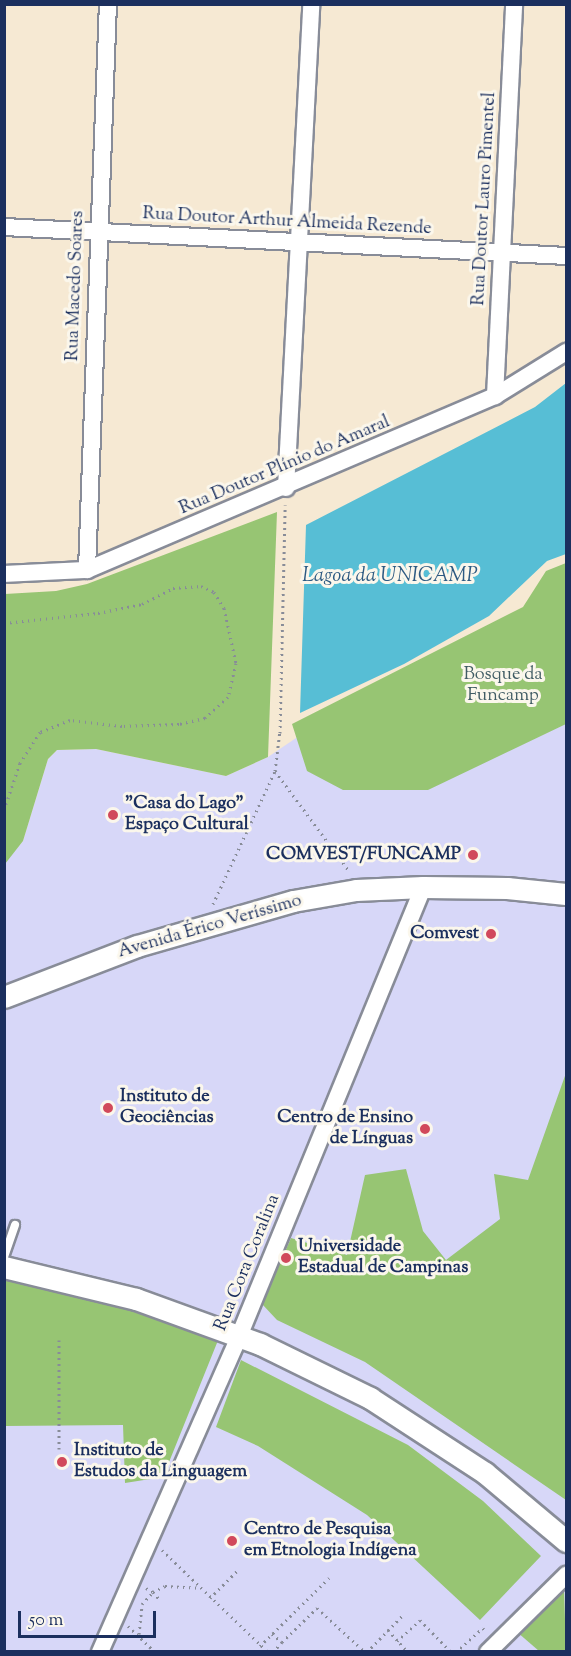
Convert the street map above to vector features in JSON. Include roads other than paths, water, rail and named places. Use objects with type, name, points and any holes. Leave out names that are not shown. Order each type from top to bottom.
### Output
[{"type":"street","name":"Rua Macedo Soares","points":[[87,570],[97,230],[108,4]]},
{"type":"street","points":[[286,488],[311,4]]},
{"type":"street","name":"Rua Doutor Lauro Pimentel","points":[[495,396],[500,254],[514,4]]},
{"type":"street","name":"Rua Doutor Arthur Almeida Rezende","points":[[4,227],[567,256]]},
{"type":"street","name":"Rua Doutor Plínio do Amaral","points":[[4,574],[87,570],[286,488],[495,396],[567,352]]},
{"type":"street","name":"Avenida Érico Veríssimo","points":[[4,997],[132,948],[293,901],[356,890],[423,887],[507,888],[567,894]]},
{"type":"street","name":"Rua Cora Coralina","points":[[100,1652],[240,1334],[423,887]]},
{"type":"street","points":[[4,1267],[136,1299],[240,1334],[370,1398],[485,1473],[567,1541]]},
{"type":"street","points":[[488,1652],[567,1575]]},
{"type":"lane","points":[[4,1257],[15,1225]]},
{"type":"water","name":"Lagoa da UNICAMP","points":[[566,383],[566,554],[547,561],[489,616],[404,664],[300,713],[306,525],[535,407]]},
{"type":"place","name":"\"Casa do Lago\" Espaço Cultural","points":[[113,815]]},
{"type":"place","name":"COMVEST/FUNCAMP","points":[[473,855]]},
{"type":"place","name":"Comvest","points":[[491,934]]},
{"type":"place","name":"Instituto de Geociências","points":[[108,1108]]},
{"type":"place","name":"Centro de Ensino de Línguas","points":[[425,1129]]},
{"type":"place","name":"Universidade Estadual de Campinas","points":[[286,1258]]},
{"type":"place","name":"Instituto de Estudos da Linguagem","points":[[62,1462]]},
{"type":"place","name":"Centro de Pesquisa em Etnologia Indígena","points":[[232,1541]]},
{"type":"park label","name":"Bosque da Funcamp","points":[[503,686]]}]
